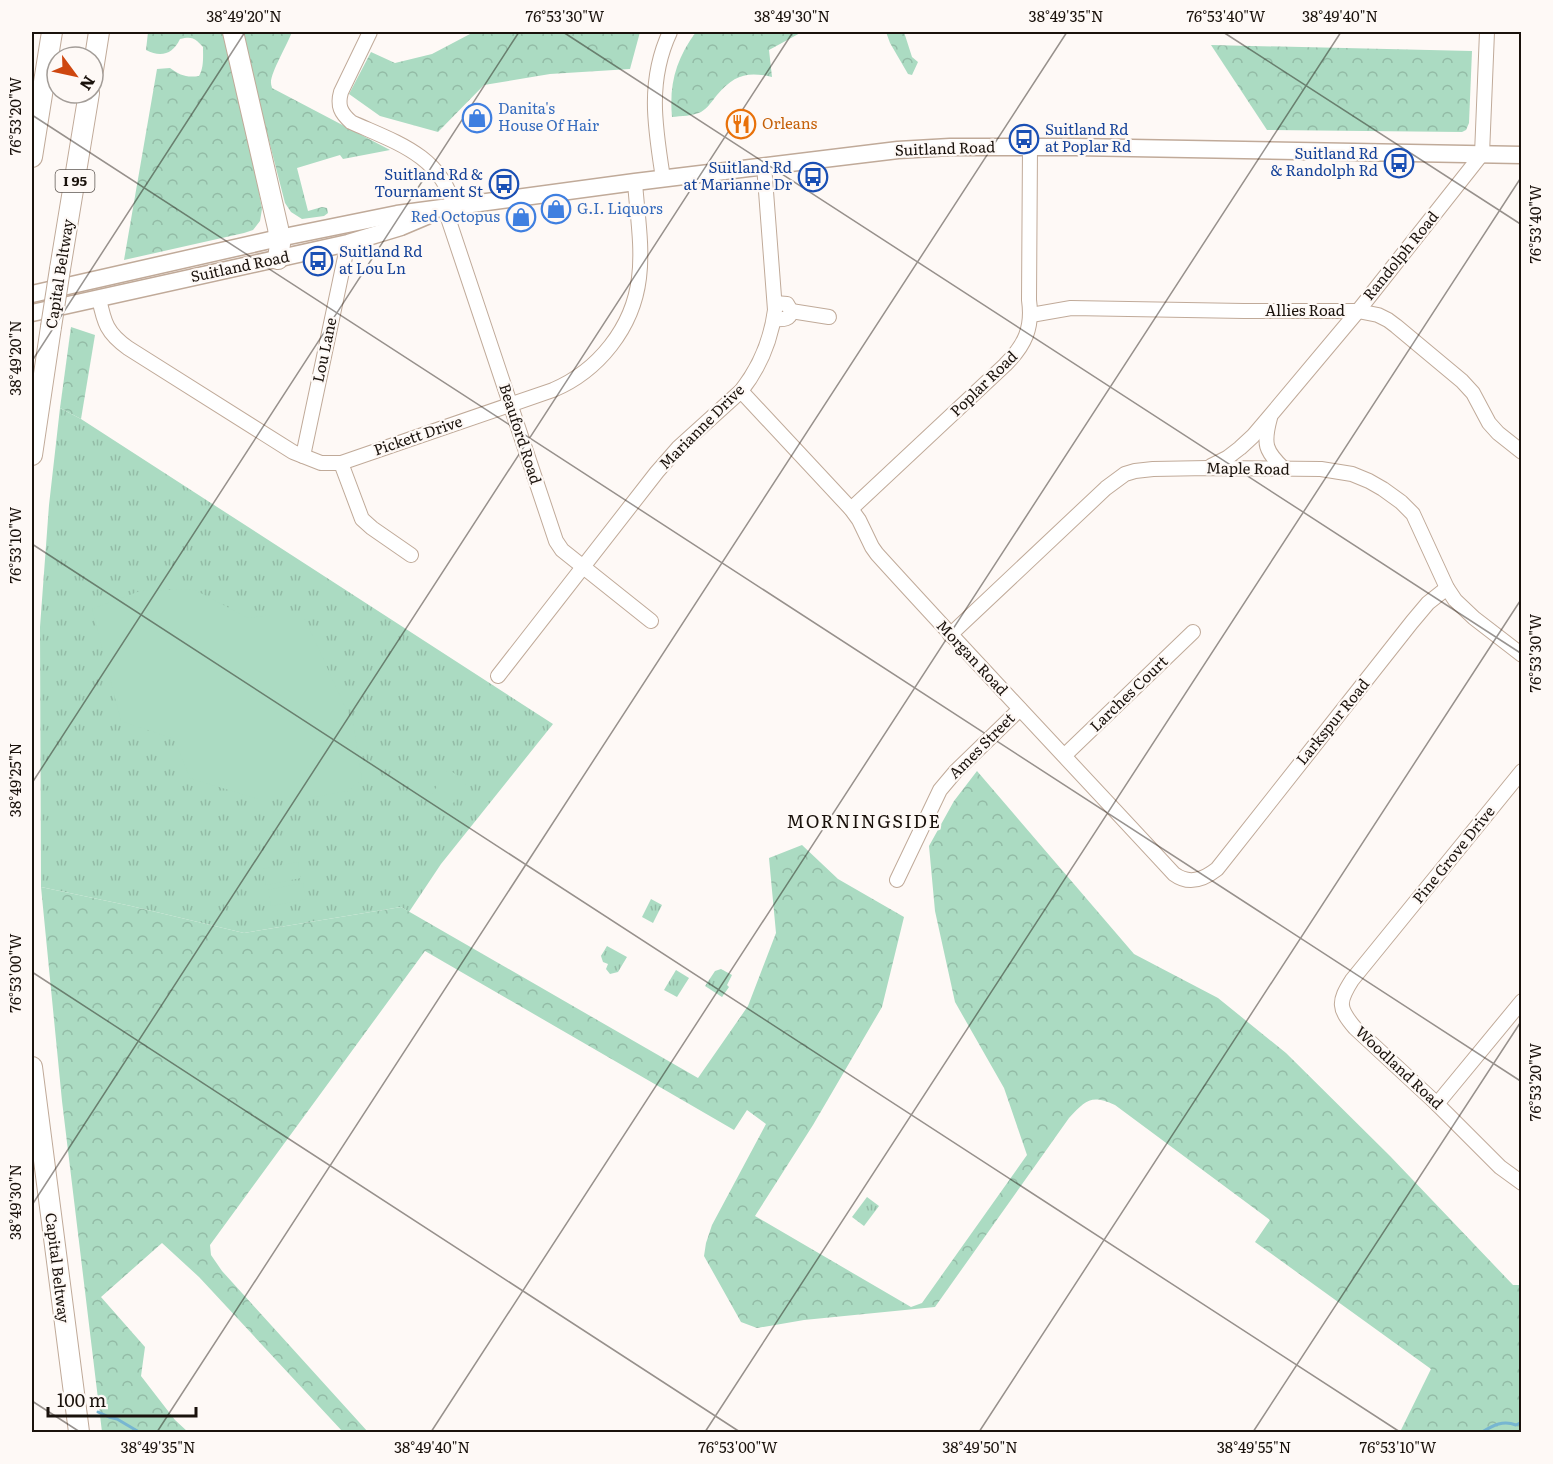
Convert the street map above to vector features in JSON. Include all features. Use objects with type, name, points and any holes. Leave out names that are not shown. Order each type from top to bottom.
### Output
[{"type":"highway","points":[[32,157],[52,32]]},
{"type":"highway","points":[[233,32],[276,219],[279,238],[278,260]]},
{"type":"highway","name":"Capital Beltway","points":[[32,455],[87,105]]},
{"type":"highway","name":"Capital Beltway","points":[[32,1067],[79,1432]]},
{"type":"main road","name":"Suitland Road","points":[[32,294],[279,238],[397,214],[764,165],[922,148],[1030,147],[1521,155]]},
{"type":"main road","name":"Suitland Road","points":[[32,313],[348,243],[401,227],[450,208]]},
{"type":"street","name":"Beauford Road","points":[[370,32],[341,92],[340,108],[351,122],[411,150],[443,178],[452,196],[450,208],[556,541],[562,550],[651,621]]},
{"type":"street","points":[[663,178],[654,101],[658,65],[670,32]]},
{"type":"street","points":[[1482,154],[1487,32]]},
{"type":"street","name":"Poplar Road","points":[[851,509],[1013,358],[1026,336],[1031,315],[1030,147]]},
{"type":"street","name":"Randolph Road","points":[[1208,468],[1227,458],[1253,436],[1358,311],[1482,154]]},
{"type":"street","name":"Marianne Drive","points":[[498,676],[662,466],[678,448],[741,391],[760,361],[769,341],[775,303],[764,165]]},
{"type":"street","name":"Pickett Drive","points":[[99,298],[106,326],[119,341],[281,445],[321,463],[341,463],[564,385],[596,362],[621,331],[630,313],[639,280],[635,182]]},
{"type":"street","name":"Lou Lane","points":[[303,456],[348,243]]},
{"type":"street","points":[[774,319],[786,319],[790,317],[791,311],[787,304],[775,303]]},
{"type":"street","name":"Allies Road","points":[[1031,315],[1071,308],[1244,312],[1358,311],[1378,315],[1388,320],[1462,381],[1473,393],[1489,423],[1498,433],[1521,450]]},
{"type":"street","points":[[791,311],[829,317]]},
{"type":"street","name":"Morgan Road","points":[[741,391],[851,509],[877,554],[1177,877],[1197,880],[1210,874],[1224,860]]},
{"type":"street","points":[[1270,416],[1265,436],[1266,447],[1271,456],[1284,469]]},
{"type":"street","points":[[341,463],[362,519],[411,555]]},
{"type":"street","name":"Maple Road","points":[[950,634],[1072,519],[1125,474],[1153,469],[1321,469],[1352,474],[1369,481],[1401,502],[1413,514],[1447,588],[1455,600],[1521,655]]},
{"type":"street","name":"Larkspur Road","points":[[1224,860],[1412,621],[1428,603],[1447,588]]},
{"type":"street","name":"Larches Court","points":[[1065,755],[1193,632]]},
{"type":"street","name":"Ames Street","points":[[897,880],[940,790],[956,771],[1020,709]]},
{"type":"street","name":"Pine Grove Drive","points":[[1386,938],[1521,771]]},
{"type":"street","name":"Woodland Road","points":[[1386,938],[1344,992],[1341,1000],[1345,1016],[1500,1167],[1521,1183]]},
{"type":"street","points":[[1437,1104],[1521,1000]]},
{"type":"green space","points":[[148,32],[223,32],[254,164],[262,209],[260,221],[253,230],[124,260],[157,69],[170,68],[190,77],[199,76],[203,62],[203,47],[190,38],[180,39],[174,48],[166,53],[157,54],[146,50]]},
{"type":"green space","points":[[241,32],[292,32],[273,73],[272,88],[390,150],[343,159],[340,155],[297,168],[308,211],[327,208],[328,213],[324,216],[302,219],[291,212],[285,203]]},
{"type":"green space","points":[[471,32],[640,32],[630,69],[550,74],[484,85],[438,132],[380,116],[349,94],[371,52],[395,63],[432,54]]},
{"type":"green space","points":[[696,32],[802,32],[769,50],[772,77],[755,74],[742,76],[729,83],[701,112],[672,117],[675,72],[683,52]]},
{"type":"green space","points":[[886,32],[904,32],[912,57],[918,62],[912,75],[908,74]]},
{"type":"green space","points":[[1211,45],[1472,51],[1469,123],[1466,130],[1462,132],[1267,130]]},
{"type":"green space","points":[[71,327],[95,335],[81,419],[60,408]]},
{"type":"green space","points":[[60,408],[81,419],[553,724],[441,864],[409,912],[401,907],[244,933],[41,887],[40,627],[49,505]]},
{"type":"green space","points":[[193,589],[248,618],[303,615],[353,724],[362,779],[348,791],[303,799],[258,799],[190,778],[174,739],[121,721],[92,609],[140,591]]},
{"type":"green space","points":[[448,769],[467,782],[446,814],[427,802]]},
{"type":"green space","points":[[977,771],[1134,954],[1218,998],[1286,1053],[1390,1156],[1513,1285],[1521,1285],[1521,1432],[1400,1432],[1431,1369],[1255,1242],[1270,1220],[1115,1105],[1100,1100],[1085,1103],[1069,1118],[935,1307],[804,1320],[757,1328],[741,1322],[704,1256],[712,1225],[766,1124],[747,1110],[734,1130],[425,951],[210,1245],[211,1255],[222,1271],[368,1432],[343,1432],[199,1277],[162,1243],[101,1297],[145,1347],[141,1376],[175,1420],[188,1432],[102,1432],[62,1101],[41,887],[244,933],[401,907],[698,1078],[748,1006],[776,933],[769,858],[802,845],[838,879],[904,917],[882,1007],[813,1125],[755,1216],[911,1307],[922,1303],[1027,1155],[1004,1088],[955,1002],[935,911],[929,846],[954,801]]},
{"type":"green space","points":[[298,862],[301,878],[266,885],[263,869]]},
{"type":"green space","points":[[303,883],[306,899],[271,906],[268,890]]},
{"type":"green space","points":[[651,899],[662,905],[653,923],[642,917]]},
{"type":"green space","points":[[607,946],[627,957],[618,972],[610,974],[606,969],[608,964],[603,962],[601,956]]},
{"type":"green space","points":[[721,969],[732,975],[727,985],[729,987],[722,997],[705,986],[715,971]]},
{"type":"green space","points":[[676,970],[689,978],[677,997],[664,990]]},
{"type":"green space","points":[[867,1197],[879,1206],[864,1226],[852,1217]]},
{"type":"waterway","points":[[98,1412],[117,1419],[139,1432]]},
{"type":"waterway","points":[[1482,1432],[1499,1424],[1516,1425],[1522,1422]]},
{"type":"place","name":"Danita's House Of Hair","points":[[477,118]]},
{"type":"place","name":"Orleans","points":[[741,124]]},
{"type":"place","name":"Suitland Rd at Poplar Rd","points":[[1024,139]]},
{"type":"place","name":"Suitland Rd & Randolph Rd","points":[[1399,163]]},
{"type":"place","name":"Suitland Rd at Marianne Dr","points":[[813,177]]},
{"type":"place","name":"Suitland Rd & Tournament St","points":[[504,184]]},
{"type":"place","name":"G.I. Liquors","points":[[556,209]]},
{"type":"place","name":"Red Octopus","points":[[521,217]]},
{"type":"place","name":"Suitland Rd at Lou Ln","points":[[318,261]]},
{"type":"district","name":"MORNINGSIDE","points":[[864,822]]}]
